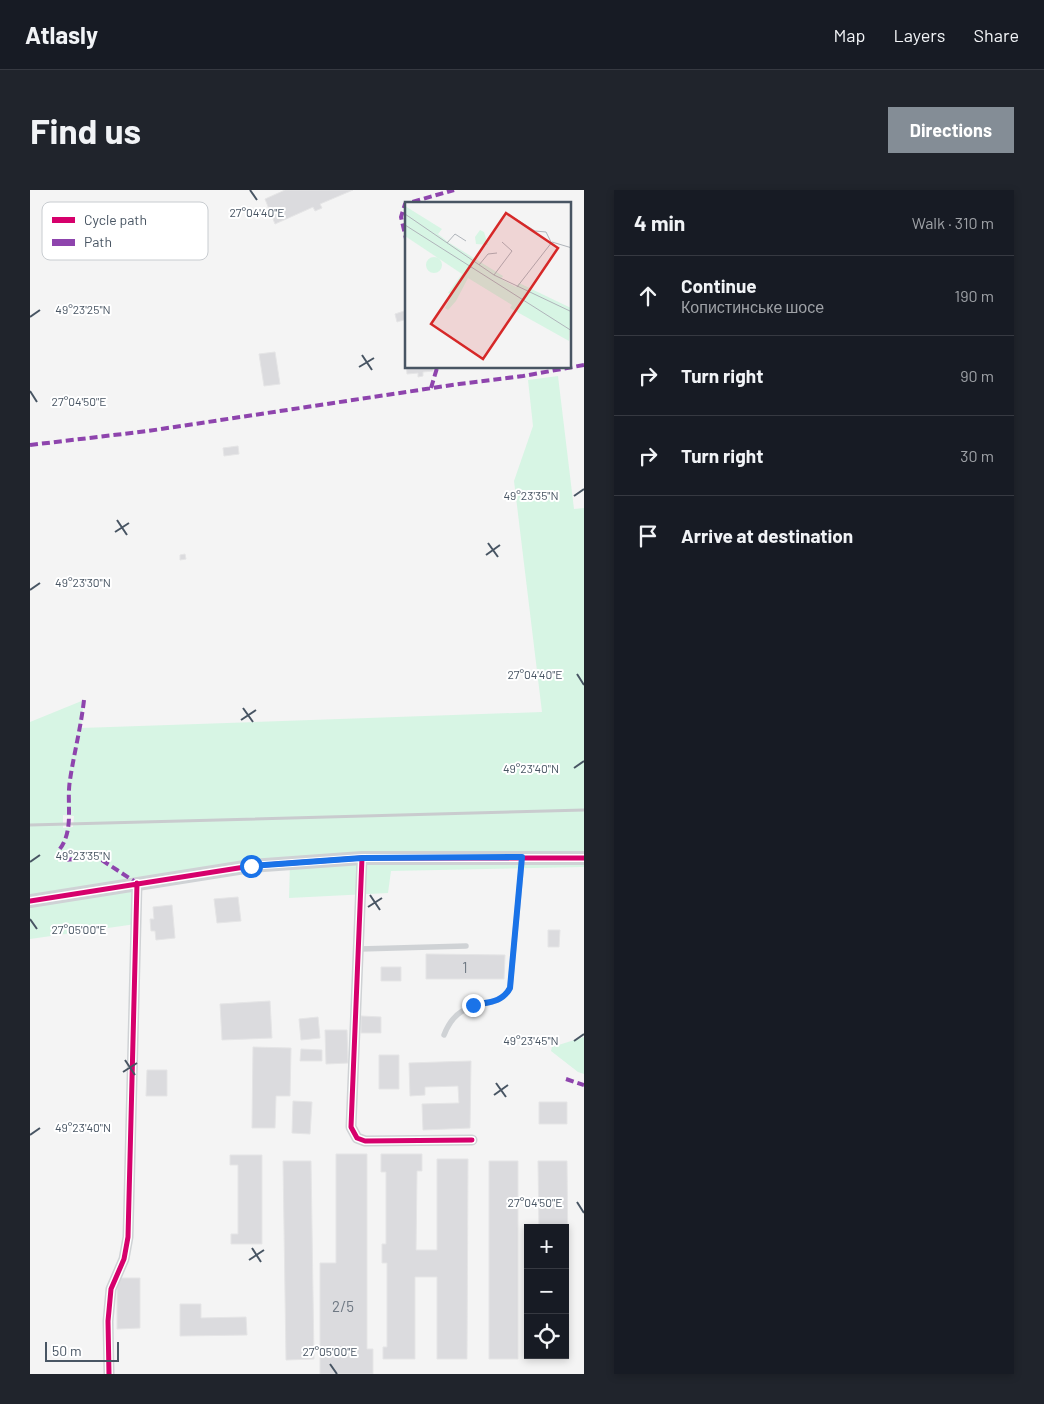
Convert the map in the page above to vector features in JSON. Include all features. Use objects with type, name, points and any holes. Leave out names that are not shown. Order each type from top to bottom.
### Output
[{"type":"street","points":[[362,858],[360,949],[351,1127],[357,1138],[364,1141],[472,1140]]},
{"type":"street","points":[[30,901],[251,866],[362,858],[584,858]]},
{"type":"street","points":[[109,1374],[108,1321],[110,1289],[124,1259],[128,1237],[137,883]]},
{"type":"lane","points":[[444,1034],[447,1025],[463,1009],[499,1000],[506,996],[510,988],[522,857]]},
{"type":"lane","points":[[360,949],[466,946]]},
{"type":"green space","points":[[558,376],[574,509],[584,508],[584,867],[391,871],[388,893],[289,898],[290,863],[137,883],[136,924],[30,939],[30,722],[84,700],[81,728],[542,712],[514,481],[533,426],[528,380]],"holes":[[[63,815],[74,816],[73,827],[63,828]]]},
{"type":"green space","points":[[584,1037],[584,1074],[578,1072],[551,1051],[552,1047]]},
{"type":"building","points":[[285,190],[353,190],[320,204],[322,208],[315,211],[313,207],[275,224],[265,199]]},
{"type":"building","points":[[405,311],[405,320],[397,322],[395,314]]},
{"type":"building","points":[[275,352],[280,384],[264,386],[259,354]]},
{"type":"building","points":[[407,369],[433,369],[433,371],[423,372],[423,376],[418,377],[418,373],[407,374]]},
{"type":"building","points":[[238,446],[239,454],[224,456],[223,448]]},
{"type":"building","points":[[185,554],[186,559],[180,560],[180,555]]},
{"type":"building","points":[[238,897],[241,921],[217,923],[214,899]]},
{"type":"building","points":[[172,905],[175,938],[156,940],[155,931],[151,931],[150,919],[154,919],[153,907]]},
{"type":"building","points":[[548,930],[560,930],[559,947],[548,947]]},
{"type":"building","points":[[426,954],[505,955],[504,979],[426,979]]},
{"type":"building","points":[[381,967],[401,967],[401,981],[381,981]]},
{"type":"building","points":[[270,1001],[272,1038],[222,1040],[220,1004]]},
{"type":"building","points":[[361,1016],[381,1017],[381,1033],[361,1033]]},
{"type":"building","points":[[318,1017],[320,1038],[301,1040],[299,1019]]},
{"type":"building","points":[[325,1030],[347,1030],[348,1063],[326,1064]]},
{"type":"building","points":[[253,1047],[291,1048],[290,1096],[276,1096],[275,1128],[252,1128]]},
{"type":"building","points":[[301,1049],[322,1050],[322,1061],[300,1061]]},
{"type":"building","points":[[379,1055],[399,1055],[399,1089],[379,1089]]},
{"type":"building","points":[[471,1061],[470,1128],[423,1130],[422,1104],[459,1103],[458,1086],[425,1087],[425,1095],[410,1096],[409,1063]]},
{"type":"building","points":[[147,1070],[167,1070],[167,1096],[146,1096]]},
{"type":"building","points":[[293,1101],[312,1102],[310,1134],[292,1133]]},
{"type":"building","points":[[539,1102],[567,1102],[567,1124],[539,1124]]},
{"type":"building","points":[[336,1154],[367,1154],[367,1349],[373,1349],[373,1374],[320,1374],[320,1263],[336,1263]]},
{"type":"building","points":[[381,1154],[422,1154],[422,1171],[417,1171],[416,1250],[437,1250],[437,1159],[468,1159],[467,1359],[437,1359],[437,1277],[415,1277],[415,1359],[383,1359],[383,1347],[387,1347],[387,1263],[382,1263],[382,1244],[386,1244],[386,1172],[381,1172]]},
{"type":"building","points":[[230,1155],[262,1155],[262,1244],[231,1244],[231,1234],[238,1234],[238,1165],[230,1165]]},
{"type":"building","points":[[283,1161],[311,1161],[314,1359],[286,1360]]},
{"type":"building","points":[[489,1161],[518,1161],[518,1359],[489,1359]]},
{"type":"building","points":[[538,1161],[567,1161],[568,1224],[539,1224]]},
{"type":"building","points":[[117,1278],[140,1278],[140,1328],[117,1329]]},
{"type":"building","points":[[180,1304],[201,1304],[201,1318],[246,1317],[247,1335],[180,1336]]},
{"type":"railway","points":[[30,825],[584,810]]},
{"type":"marked path","points":[[412,202],[454,190]]},
{"type":"marked path","points":[[405,204],[401,217],[405,234]]},
{"type":"marked path","points":[[572,367],[584,365]]},
{"type":"marked path","points":[[431,388],[437,369]]},
{"type":"marked path","points":[[30,445],[148,431],[562,369]]},
{"type":"marked path","points":[[84,700],[70,780],[67,834],[59,850],[63,860],[97,857],[137,883]]},
{"type":"marked path","points":[[566,1079],[584,1085]]},
{"type":"cycle path","points":[[362,858],[351,1127],[357,1138],[365,1141],[472,1140]]},
{"type":"cycle path","points":[[30,901],[251,866],[362,858],[584,858]]},
{"type":"cycle path","points":[[109,1374],[108,1321],[111,1289],[124,1259],[128,1237],[137,883]]},
{"type":"route","points":[[251,866],[362,858],[522,857],[510,988],[506,996],[499,1000],[473,1005]]}]
